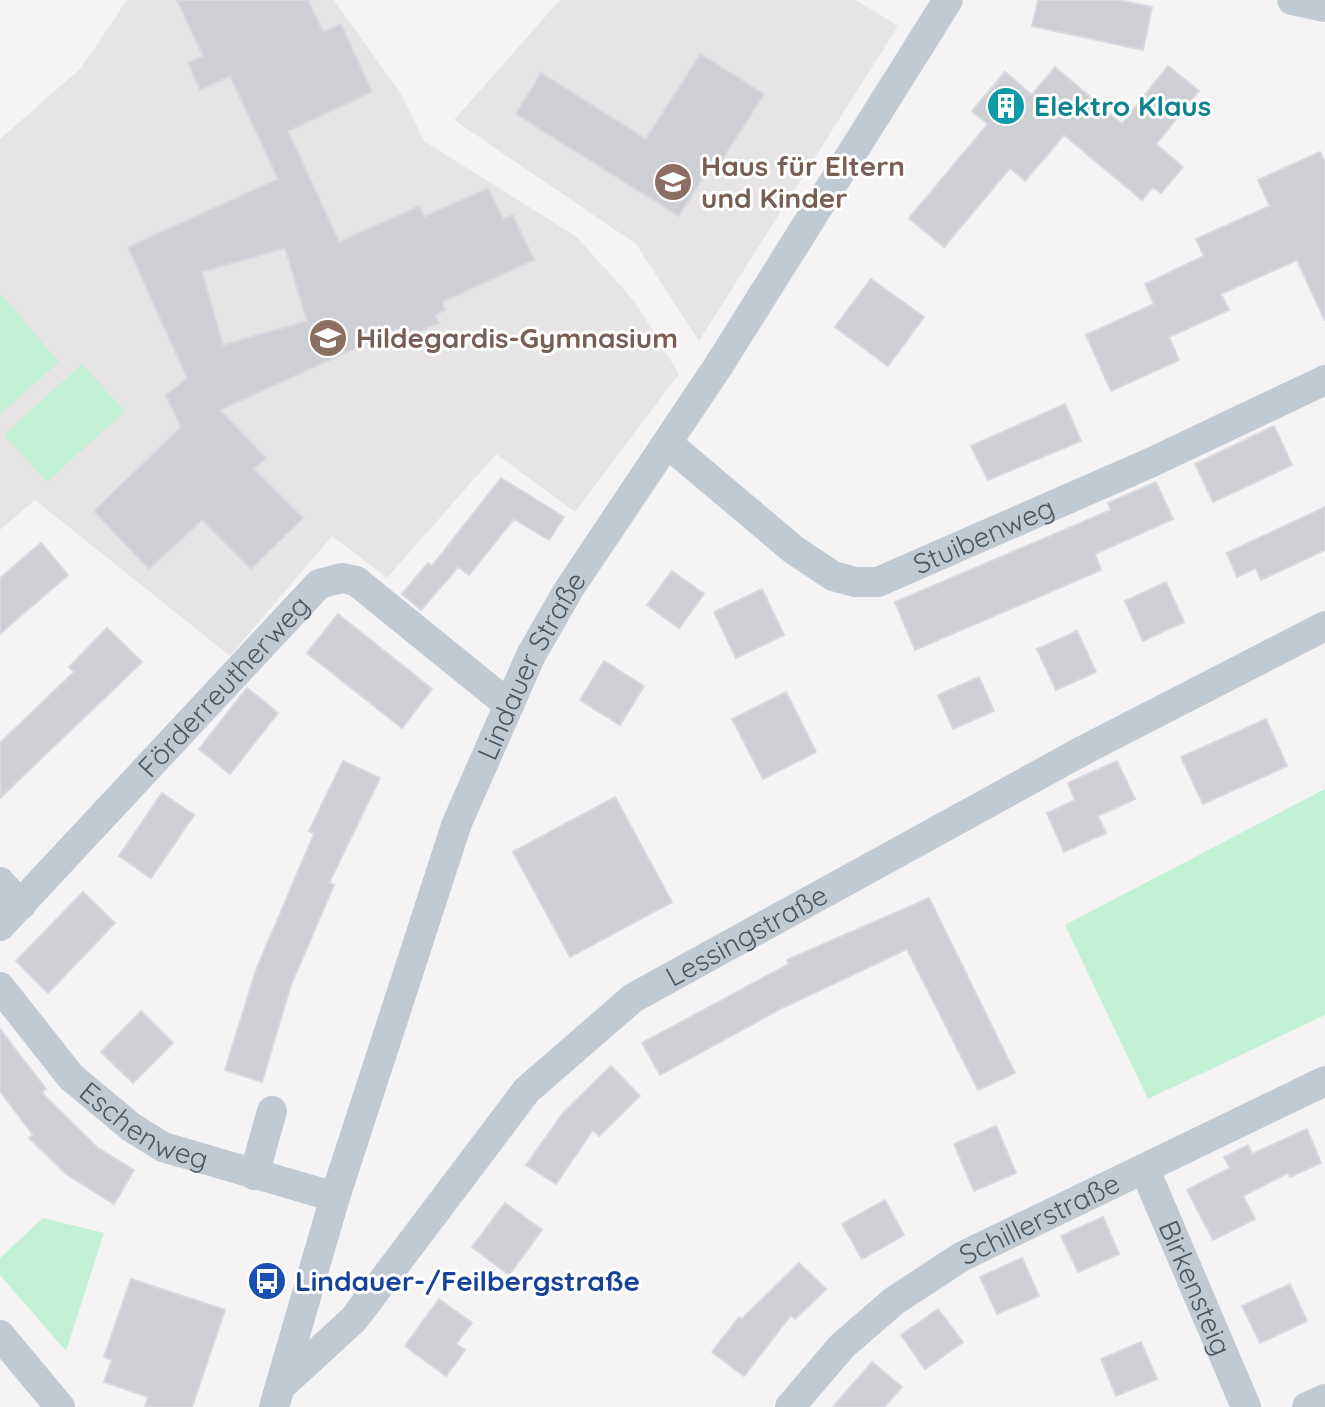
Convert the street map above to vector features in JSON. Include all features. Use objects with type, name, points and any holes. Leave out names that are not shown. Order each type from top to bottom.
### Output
[{"type":"street","name":"Lindauer Straße","points":[[276,1397],[335,1197],[457,823],[531,655],[569,589],[667,443],[948,0]]},
{"type":"street","points":[[1292,0],[1325,7]]},
{"type":"street","name":"Stuibenweg","points":[[667,443],[794,550],[833,576],[855,582],[878,582],[1150,463],[1325,380]]},
{"type":"street","name":"Förderreutherweg","points":[[10,916],[319,584],[342,578],[356,581],[509,705]]},
{"type":"street","name":"Lessingstraße","points":[[276,1397],[354,1319],[527,1090],[633,998],[1084,750],[1325,626]]},
{"type":"street","points":[[0,882],[10,916]]},
{"type":"street","name":"Eschenweg","points":[[0,987],[71,1077],[131,1127],[163,1147],[335,1197]]},
{"type":"street","name":"Schillerstraße","points":[[790,1407],[842,1346],[894,1301],[961,1257],[1325,1081]]},
{"type":"street","points":[[254,1175],[272,1111]]},
{"type":"street","name":"Birkensteig","points":[[1145,1170],[1246,1407]]},
{"type":"street","points":[[0,1335],[60,1407]]},
{"type":"street","points":[[1307,1407],[1325,1399]]},
{"type":"shaded area","name":"Hildegardis-Gymnasium","points":[[127,0],[334,0],[401,94],[424,141],[577,237],[635,302],[679,374],[575,512],[496,454],[387,578],[332,536],[230,656],[35,500],[0,530],[0,139],[81,68]]},
{"type":"shaded area","name":"Haus für Eltern und Kinder","points":[[560,0],[856,0],[898,26],[699,341],[636,244],[454,120]]},
{"type":"green space","points":[[0,293],[59,362],[0,414]]},
{"type":"green space","points":[[82,364],[125,411],[47,482],[4,435]]},
{"type":"green space","points":[[1325,789],[1325,1015],[1148,1099],[1065,925]]},
{"type":"green space","points":[[43,1218],[104,1233],[66,1351],[0,1275],[0,1258]]},
{"type":"building","points":[[177,0],[308,0],[323,32],[341,24],[372,92],[288,131],[339,242],[419,206],[424,217],[488,188],[503,219],[513,215],[534,260],[442,302],[445,310],[435,315],[439,323],[406,337],[402,327],[220,410],[266,458],[254,469],[303,518],[251,569],[202,520],[149,569],[94,511],[181,427],[166,395],[187,378],[128,247],[278,179],[230,76],[200,90],[188,63],[203,56]],"holes":[[[285,248],[307,321],[223,345],[202,272]]]},
{"type":"building","points":[[1038,0],[1119,0],[1152,7],[1143,50],[1032,26]]},
{"type":"building","points":[[700,54],[764,94],[722,160],[716,156],[679,216],[516,114],[541,73],[646,139]]},
{"type":"building","points":[[1168,66],[1199,91],[1156,144],[1183,167],[1161,193],[1153,187],[1142,200],[1064,135],[1025,181],[1010,168],[944,247],[909,218],[988,124],[972,111],[1005,72],[1032,95],[1055,67],[1122,124]]},
{"type":"building","points":[[1320,152],[1325,163],[1325,321],[1297,260],[1221,294],[1229,310],[1169,337],[1179,360],[1111,391],[1086,335],[1154,304],[1145,284],[1204,256],[1196,239],[1270,206],[1258,180]]},
{"type":"building","points":[[871,279],[924,317],[888,366],[835,327]]},
{"type":"building","points":[[1065,404],[1081,441],[988,480],[971,446]]},
{"type":"building","points":[[1274,426],[1292,465],[1213,502],[1195,464]]},
{"type":"building","points":[[501,478],[564,517],[549,540],[514,519],[469,575],[458,567],[421,610],[402,594],[428,563],[432,566]]},
{"type":"building","points":[[1156,482],[1173,519],[1095,554],[1101,570],[915,650],[895,602],[1111,510],[1108,503]]},
{"type":"building","points":[[1325,507],[1325,550],[1261,580],[1256,568],[1237,577],[1227,553]]},
{"type":"building","points":[[41,543],[68,575],[0,634],[0,578]]},
{"type":"building","points":[[672,571],[704,594],[679,628],[647,605]]},
{"type":"building","points":[[1166,582],[1184,622],[1143,641],[1125,601]]},
{"type":"building","points":[[762,589],[784,635],[736,658],[714,612]]},
{"type":"building","points":[[338,614],[432,689],[402,728],[307,653]]},
{"type":"building","points":[[107,628],[142,662],[0,798],[0,743],[74,672],[69,667]]},
{"type":"building","points":[[1077,631],[1096,672],[1056,690],[1037,649]]},
{"type":"building","points":[[604,661],[644,686],[620,725],[580,700]]},
{"type":"building","points":[[979,677],[994,711],[953,729],[938,695]]},
{"type":"building","points":[[247,688],[278,713],[230,774],[199,749]]},
{"type":"building","points":[[786,692],[816,752],[763,779],[732,719]]},
{"type":"building","points":[[1266,719],[1287,766],[1203,804],[1181,757]]},
{"type":"building","points":[[343,761],[380,778],[329,883],[334,885],[291,985],[262,1082],[225,1070],[256,970],[314,834],[309,831]]},
{"type":"building","points":[[1117,761],[1135,799],[1098,816],[1106,833],[1064,852],[1047,813],[1075,800],[1068,783]]},
{"type":"building","points":[[162,793],[194,815],[151,878],[119,856]]},
{"type":"building","points":[[615,797],[672,902],[570,957],[513,852]]},
{"type":"building","points":[[83,892],[115,923],[48,993],[16,961]]},
{"type":"building","points":[[929,898],[1015,1073],[978,1090],[907,949],[780,1009],[660,1075],[642,1043],[789,964],[787,960]]},
{"type":"building","points":[[141,1011],[173,1043],[133,1083],[101,1052]]},
{"type":"building","points":[[0,1029],[46,1089],[41,1092],[98,1148],[134,1170],[114,1204],[66,1174],[29,1138],[33,1135],[0,1091]]},
{"type":"building","points":[[611,1066],[640,1096],[599,1136],[593,1130],[556,1184],[526,1165],[564,1112]]},
{"type":"building","points":[[996,1126],[1016,1173],[974,1191],[954,1144]]},
{"type":"building","points":[[1307,1129],[1321,1163],[1290,1177],[1288,1173],[1243,1196],[1255,1219],[1213,1240],[1187,1190],[1230,1168],[1224,1157],[1248,1145],[1252,1154]]},
{"type":"building","points":[[885,1200],[904,1235],[862,1259],[842,1224]]},
{"type":"building","points":[[505,1203],[542,1230],[509,1275],[472,1247]]},
{"type":"building","points":[[1103,1217],[1119,1254],[1078,1272],[1061,1236]]},
{"type":"building","points":[[1022,1258],[1039,1296],[997,1314],[980,1277]]},
{"type":"building","points":[[799,1263],[826,1289],[795,1319],[791,1315],[744,1376],[712,1352],[739,1317],[742,1319]]},
{"type":"building","points":[[131,1279],[225,1310],[192,1407],[145,1407],[148,1397],[104,1382],[112,1360],[104,1357]]},
{"type":"building","points":[[1290,1284],[1307,1321],[1260,1343],[1242,1306]]},
{"type":"building","points":[[439,1299],[472,1323],[456,1344],[465,1350],[446,1376],[405,1346]]},
{"type":"building","points":[[938,1309],[963,1342],[925,1369],[901,1335]]},
{"type":"building","points":[[1141,1342],[1157,1379],[1116,1396],[1101,1359]]},
{"type":"building","points":[[872,1362],[902,1387],[884,1407],[833,1407]]},
{"type":"place","name":"Elektro Klaus","points":[[1006,106]]},
{"type":"place","name":"Haus für Eltern und Kinder","points":[[673,182]]},
{"type":"place","name":"Hildegardis-Gymnasium","points":[[328,338]]},
{"type":"place","name":"Lindauer-/Feilbergstraße","points":[[267,1281]]}]
